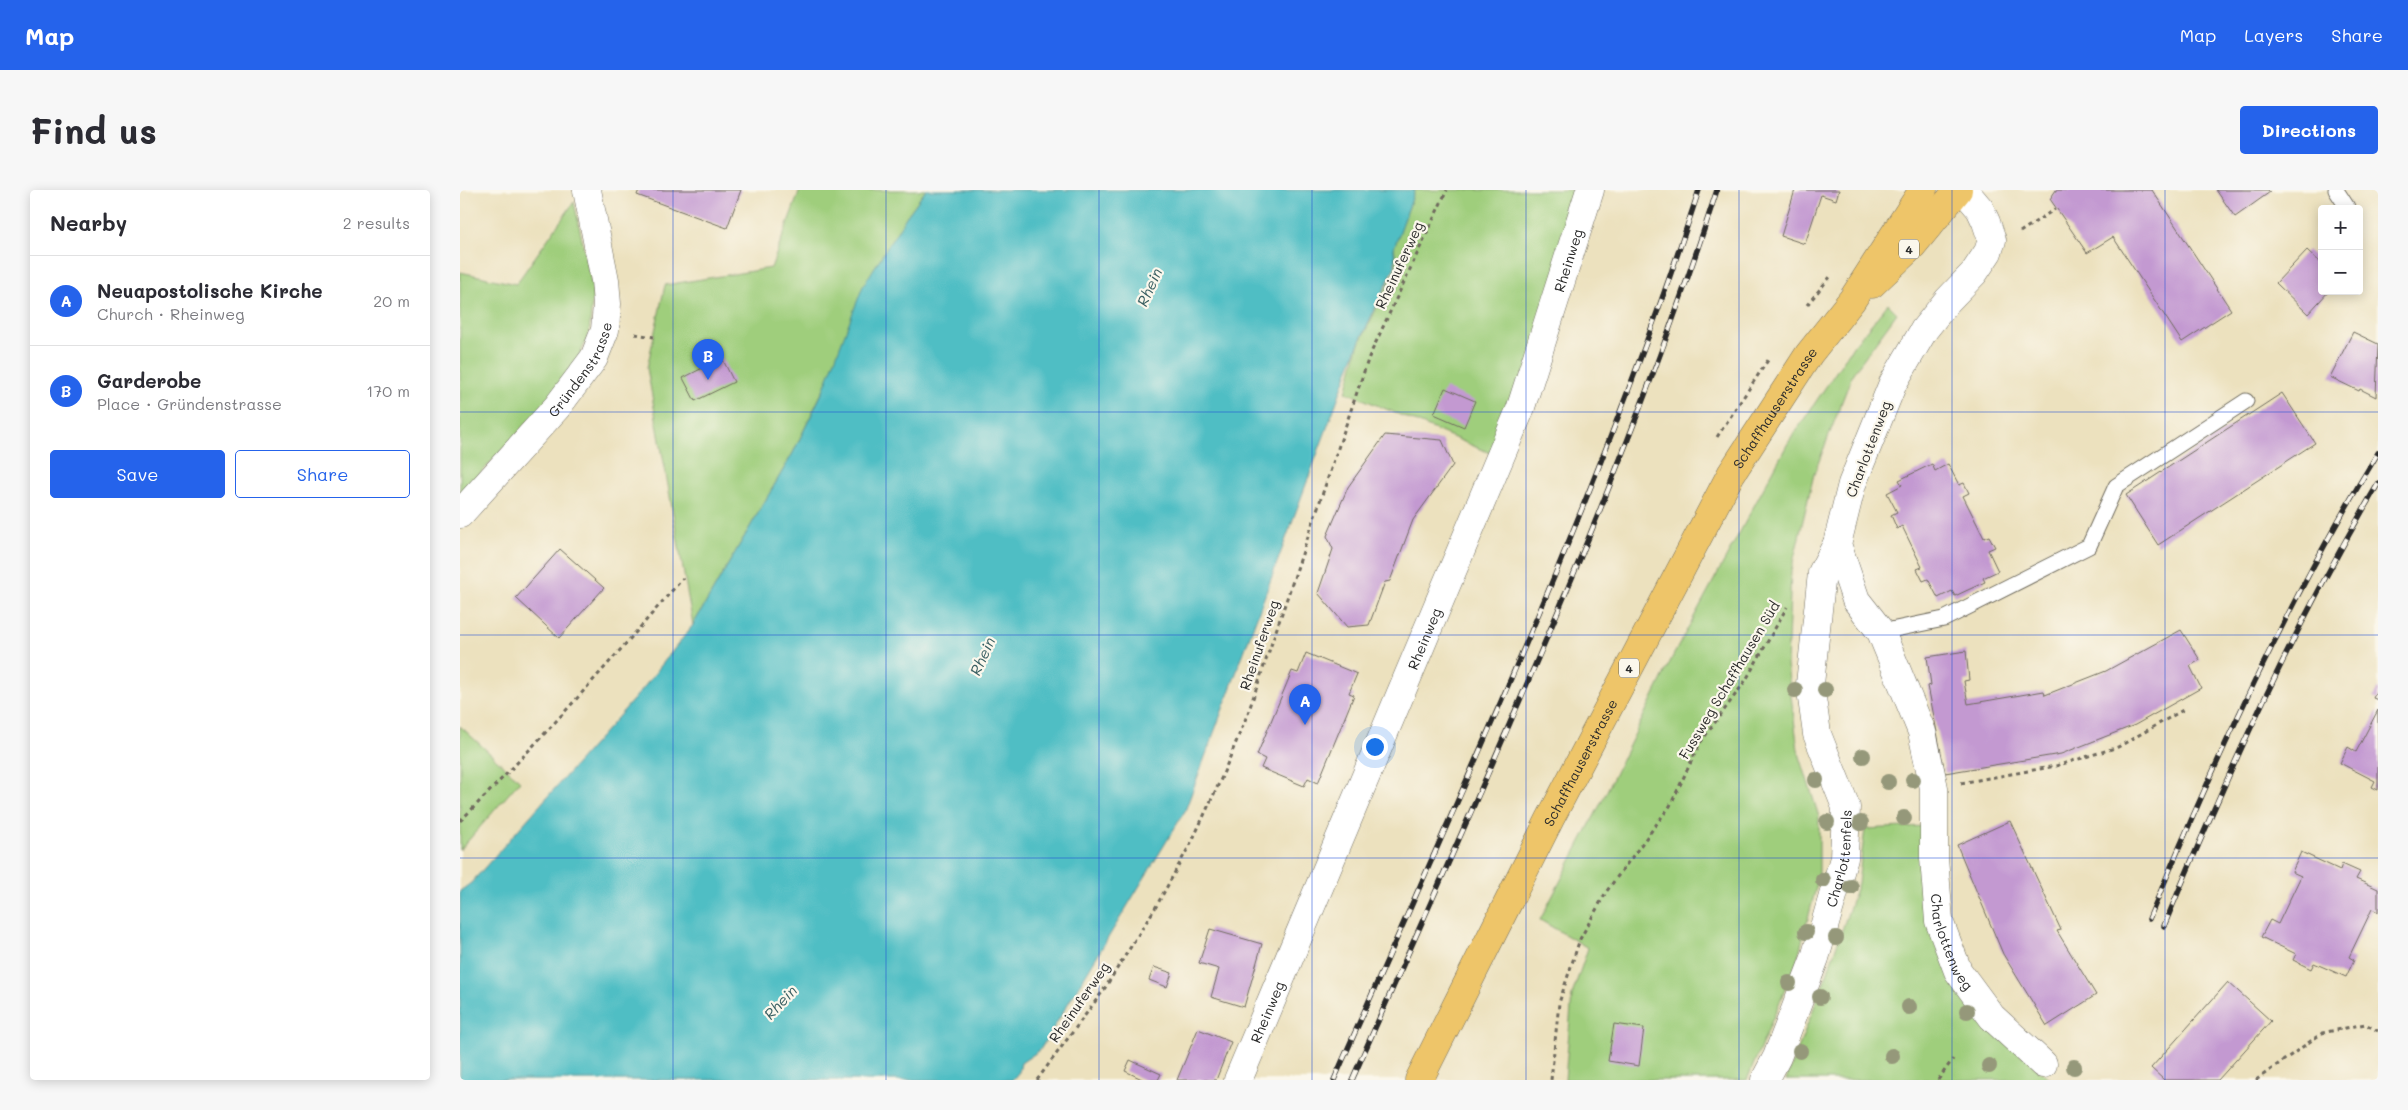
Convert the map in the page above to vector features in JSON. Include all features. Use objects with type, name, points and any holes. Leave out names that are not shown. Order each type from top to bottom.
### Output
[{"type":"main road","name":"Schaffhauserstrasse","points":[[1418,1080],[1546,828],[1731,474],[1809,354],[1852,300],[1896,228],[1923,190]]},
{"type":"main road","name":"Schaffhauserstrasse","points":[[1852,300],[1883,276],[1912,246],[1958,190]]},
{"type":"street","name":"Gründenstrasse","points":[[460,514],[578,381],[597,351],[605,330],[605,280],[587,190]]},
{"type":"street","name":"Rheinweg","points":[[1238,1080],[1520,410],[1590,190]]},
{"type":"street","name":"Charlottenweg","points":[[1964,190],[1980,209],[1986,222],[1992,240],[1988,252],[1974,273],[1948,300],[1924,330],[1893,383],[1852,484],[1837,544],[1856,600],[1881,632],[1922,732],[1934,788],[1934,858],[1939,920],[1958,971],[1992,1017],[2043,1064]]},
{"type":"street","name":"Charlottenfels","points":[[1765,1080],[1777,1057],[1815,958],[1844,858],[1846,807],[1817,734],[1810,684],[1822,573],[1837,544]]},
{"type":"lane","points":[[2336,190],[2346,205]]},
{"type":"lane","points":[[1881,632],[1944,619],[2089,546],[2116,486],[2246,401]]},
{"type":"path","name":"Rheinuferweg","points":[[1036,1080],[1103,991],[1157,905],[1221,779],[1248,714],[1369,357],[1447,190]]},
{"type":"path","points":[[2017,233],[2055,209]]},
{"type":"path","points":[[460,821],[510,772],[588,688],[683,578]]},
{"type":"path","name":"Fussweg Schaffhausen Süd","points":[[1551,1080],[1559,1003],[1580,939],[1606,892],[1670,806],[1700,744],[1746,680],[1789,604]]},
{"type":"path","points":[[1934,788],[2056,766],[2118,747],[2183,710]]},
{"type":"path","points":[[2256,1080],[2322,1033],[2365,1024],[2378,1031]]},
{"type":"path","points":[[1938,1080],[1953,1059]]},
{"type":"green space","points":[[800,190],[926,190],[906,217],[793,453],[693,625],[647,368],[665,285],[771,268]]},
{"type":"green space","points":[[1415,190],[1602,190],[1504,459],[1346,392],[1358,346],[1397,267],[1394,247]]},
{"type":"green space","points":[[574,202],[593,291],[589,334],[578,359],[561,386],[460,496],[460,272],[516,284]]},
{"type":"green space","points":[[1888,304],[1897,313],[1853,373],[1814,474],[1791,571],[1787,665],[1798,750],[1819,817],[1819,876],[1797,961],[1747,1080],[1565,1080],[1572,995],[1588,948],[1540,920],[1600,805],[1674,654],[1788,443],[1854,345]]},
{"type":"green space","points":[[460,726],[520,781],[460,850]]},
{"type":"green space","points":[[1925,826],[1967,1004],[2051,1080],[1786,1080],[1827,974],[1858,883],[1865,829]]},
{"type":"water","name":"Rhein","points":[[926,190],[1415,190],[1394,248],[1395,266],[1357,347],[1185,811],[1040,1050],[1021,1063],[1019,1072],[1012,1080],[460,1080],[460,891],[471,883],[641,691],[693,625],[793,453],[823,391],[863,286],[906,217]]},
{"type":"building","points":[[639,190],[741,190],[727,228],[637,195]]},
{"type":"building","points":[[1795,190],[1839,190],[1836,200],[1821,195],[1805,244],[1781,236]]},
{"type":"building","points":[[2056,190],[2152,190],[2231,310],[2182,342],[2113,237],[2087,253],[2050,199]]},
{"type":"building","points":[[2216,190],[2268,190],[2270,192],[2235,217]]},
{"type":"building","points":[[2307,250],[2318,260],[2318,295],[2325,295],[2308,314],[2276,283]]},
{"type":"building","points":[[2353,332],[2378,344],[2376,397],[2330,377]]},
{"type":"building","points":[[722,358],[734,382],[695,401],[683,378]]},
{"type":"building","points":[[1445,388],[1475,401],[1464,427],[1434,414]]},
{"type":"building","points":[[2282,393],[2315,443],[2158,545],[2126,495]]},
{"type":"building","points":[[1385,435],[1442,440],[1453,465],[1413,520],[1390,581],[1385,582],[1369,625],[1347,627],[1318,593],[1333,549],[1327,536],[1348,487]]},
{"type":"building","points":[[1932,464],[1935,471],[1948,464],[1959,485],[1964,483],[1969,493],[1963,496],[1984,538],[1989,536],[1995,547],[1988,550],[1998,571],[1983,578],[1985,582],[1955,596],[1952,591],[1938,598],[1928,579],[1923,581],[1917,569],[1922,567],[1902,526],[1897,529],[1891,515],[1897,512],[1887,493],[1902,485],[1899,480]]},
{"type":"building","points":[[560,549],[604,588],[559,638],[516,598]]},
{"type":"building","points":[[2181,630],[2200,660],[2190,666],[2201,688],[2135,725],[2061,754],[1945,773],[1928,686],[1931,685],[1927,657],[1966,651],[1969,680],[1964,681],[1968,704],[2044,691],[2045,695],[2106,671]]},
{"type":"building","points":[[1306,653],[1357,674],[1349,693],[1354,695],[1318,783],[1308,778],[1304,786],[1261,768],[1265,759],[1257,755],[1292,671],[1298,673]]},
{"type":"building","points":[[2378,688],[2378,700],[2373,698]]},
{"type":"building","points":[[2378,710],[2378,790],[2372,787],[2375,781],[2340,763],[2348,747],[2356,752]]},
{"type":"building","points":[[2010,821],[2061,930],[2057,931],[2096,995],[2047,1026],[2003,954],[1957,845]]},
{"type":"building","points":[[2301,852],[2340,870],[2342,864],[2360,872],[2356,879],[2378,889],[2378,912],[2372,909],[2349,957],[2354,960],[2346,977],[2314,963],[2311,969],[2293,960],[2296,954],[2261,937],[2270,920],[2278,924],[2301,876],[2292,872]]},
{"type":"building","points":[[1210,929],[1262,944],[1244,1007],[1211,997],[1219,969],[1199,963]]},
{"type":"building","points":[[1154,967],[1172,973],[1167,987],[1149,980]]},
{"type":"building","points":[[2228,982],[2271,1021],[2218,1080],[2164,1080],[2151,1068]]},
{"type":"building","points":[[1614,1024],[1644,1028],[1639,1066],[1608,1061]]},
{"type":"building","points":[[1198,1029],[1231,1042],[1216,1080],[1177,1080]]},
{"type":"building","points":[[1130,1060],[1161,1074],[1158,1080],[1144,1080],[1125,1071]]},
{"type":"railway","points":[[1334,1080],[1528,640],[1574,528],[1660,304],[1699,190]]},
{"type":"railway","points":[[1352,1080],[1546,640],[1592,528],[1637,417],[1717,190]]},
{"type":"railway","points":[[2149,919],[2200,800],[2254,682],[2313,566],[2378,453]]},
{"type":"railway","points":[[2164,926],[2237,757],[2290,646],[2378,484]]},
{"type":"place","name":"Garderobe","points":[[708,380]]},
{"type":"place","name":"Neuapostolische Kirche","points":[[1305,725]]}]
